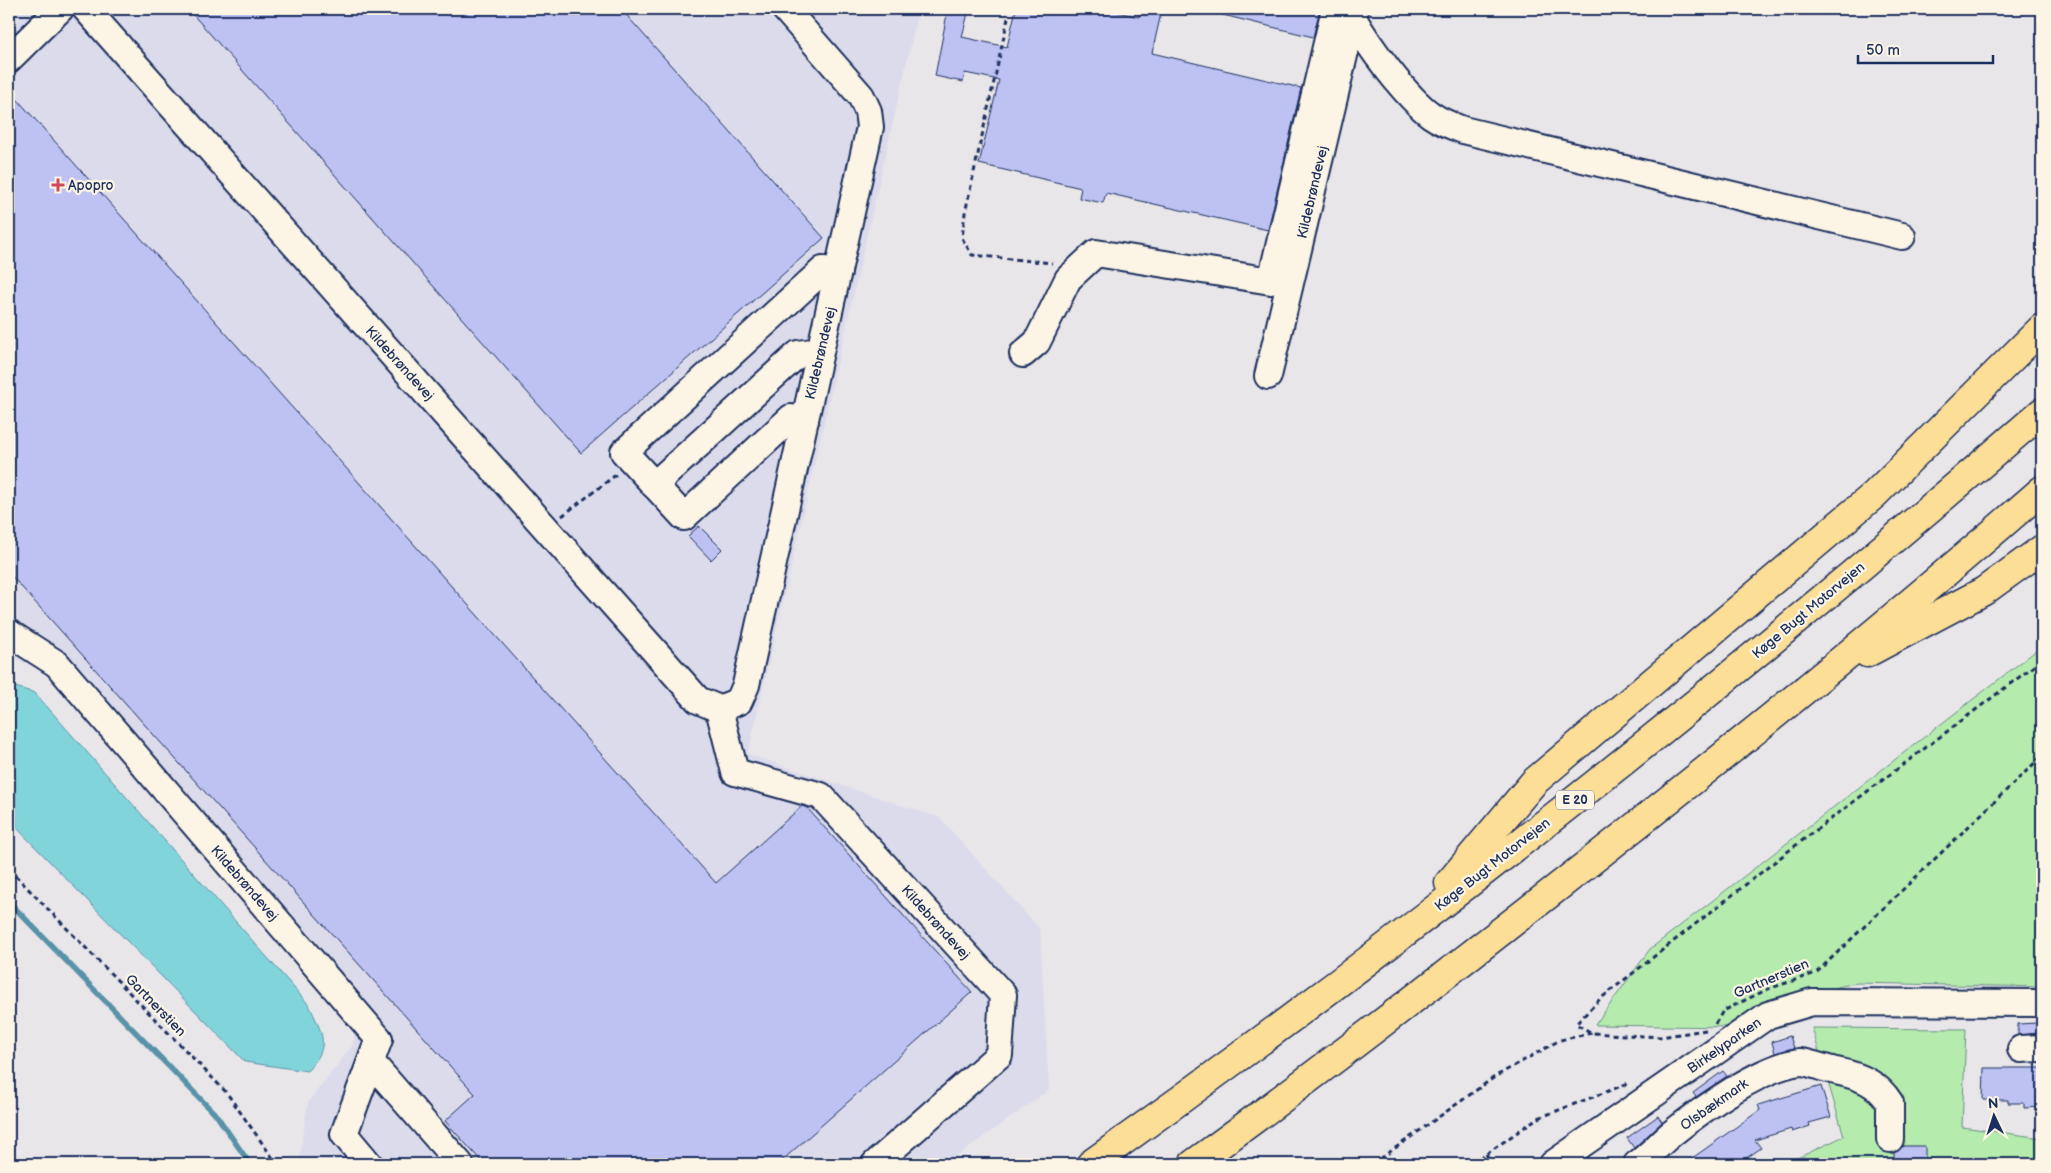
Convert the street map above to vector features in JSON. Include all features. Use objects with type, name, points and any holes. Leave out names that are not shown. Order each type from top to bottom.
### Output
[{"type":"highway","points":[[1416,923],[1534,782],[1874,495],[2042,328]]},
{"type":"highway","name":"Køge Bugt Motorvejen","points":[[1091,1164],[1190,1094],[1570,804],[1796,621],[2042,412]]},
{"type":"highway","points":[[1193,1164],[1447,974],[1820,678],[2042,490]]},
{"type":"highway","points":[[1820,678],[1984,591],[2042,548]]},
{"type":"street","points":[[9,59],[60,9]]},
{"type":"street","name":"Kildebrøndevej","points":[[86,9],[698,700],[720,709],[739,702],[746,685],[870,127],[868,111],[861,96],[785,9]]},
{"type":"street","points":[[1348,12],[1364,39],[1422,107],[1447,124],[1902,236]]},
{"type":"street","points":[[1023,354],[1037,342],[1068,279],[1096,253],[1271,281],[1348,12]]},
{"type":"street","name":"Kildebrøndevej","points":[[1268,376],[1348,12]]},
{"type":"street","points":[[805,420],[792,418],[684,517],[624,452],[823,270],[838,272]]},
{"type":"street","points":[[654,485],[798,354],[820,351]]},
{"type":"street","name":"Kildebrøndevej","points":[[9,633],[57,664],[379,1039],[344,1134],[369,1164]]},
{"type":"street","name":"Kildebrøndevej","points":[[720,709],[735,772],[821,796],[1003,994],[999,1056],[875,1164]]},
{"type":"street","name":"Birkelyparken","points":[[1553,1164],[1768,1015],[1812,1002],[2042,1003]]},
{"type":"street","name":"Olsbækmark","points":[[1637,1164],[1652,1154],[1671,1135],[1757,1074],[1801,1061],[1816,1067],[1857,1075],[1873,1084],[1890,1103],[1890,1139]]},
{"type":"street","points":[[371,1062],[460,1164]]},
{"type":"path","points":[[1008,18],[965,213],[962,238],[972,255],[1080,266]]},
{"type":"path","points":[[546,529],[633,461]]},
{"type":"path","points":[[1592,1033],[1576,1024],[1600,999],[1791,849],[2042,660]]},
{"type":"path","name":"Gartnerstien","points":[[1705,1036],[1712,1030],[1723,1011],[1768,989],[1816,973],[2042,756]]},
{"type":"path","name":"Gartnerstien","points":[[9,869],[226,1092],[277,1164]]},
{"type":"path","points":[[1372,1164],[1496,1076],[1560,1040],[1592,1033],[1660,1037],[1712,1030]]},
{"type":"path","points":[[1472,1164],[1536,1119],[1636,1081]]},
{"type":"path","points":[[1486,1154],[1492,1164]]},
{"type":"path","points":[[2030,1164],[2042,1160]]},
{"type":"shaded area","points":[[23,9],[919,9],[748,754],[940,818],[1040,929],[1049,1090],[946,1164],[302,1164],[299,1160],[308,1102],[352,1046],[357,1028],[49,674],[9,656],[9,23]]},
{"type":"green space","points":[[2042,646],[2042,856],[2039,859],[2042,873],[2042,987],[1857,983],[1778,999],[1731,1027],[1595,1025],[1650,949]]},
{"type":"green space","points":[[1812,1028],[1966,1029],[1962,1127],[2042,1138],[2042,1164],[1785,1164],[1844,1136]]},
{"type":"water","points":[[9,685],[35,693],[309,1005],[321,1032],[322,1047],[315,1062],[307,1071],[245,1062],[9,820]]},
{"type":"building","points":[[188,9],[621,9],[824,238],[581,453]]},
{"type":"building","points":[[948,9],[969,9],[962,37],[1007,47],[1016,9],[1105,9],[1139,17],[1140,9],[1162,9],[1152,53],[1301,88],[1268,230],[1106,193],[1103,203],[1079,198],[1081,188],[979,164],[999,80],[965,73],[963,82],[935,76]]},
{"type":"building","points":[[1219,9],[1320,9],[1313,37],[1219,14]]},
{"type":"building","points":[[9,90],[716,883],[802,806],[807,808],[972,992],[778,1164],[484,1164],[445,1121],[475,1094],[9,573]]},
{"type":"building","points":[[699,526],[722,549],[711,560],[688,536]]},
{"type":"building","points":[[2037,1023],[2038,1033],[2018,1035],[2018,1024]]},
{"type":"building","points":[[1790,1036],[1794,1048],[1775,1053],[1772,1042]]},
{"type":"building","points":[[1984,1068],[2042,1068],[2042,1107],[2024,1108],[2024,1103],[2008,1103],[2008,1100],[1983,1100]]},
{"type":"building","points":[[1723,1071],[1727,1076],[1696,1097],[1693,1093]]},
{"type":"building","points":[[1821,1086],[1831,1117],[1809,1123],[1810,1126],[1792,1132],[1791,1129],[1755,1140],[1761,1148],[1738,1164],[1684,1164],[1760,1110],[1758,1105]]},
{"type":"building","points":[[1658,1116],[1662,1122],[1634,1148],[1627,1138]]},
{"type":"building","points":[[1903,1146],[1925,1146],[1925,1164],[1894,1164],[1894,1153]]},
{"type":"waterway","points":[[9,902],[217,1116],[250,1164]]},
{"type":"place","name":"Apopro","points":[[58,185]]}]
